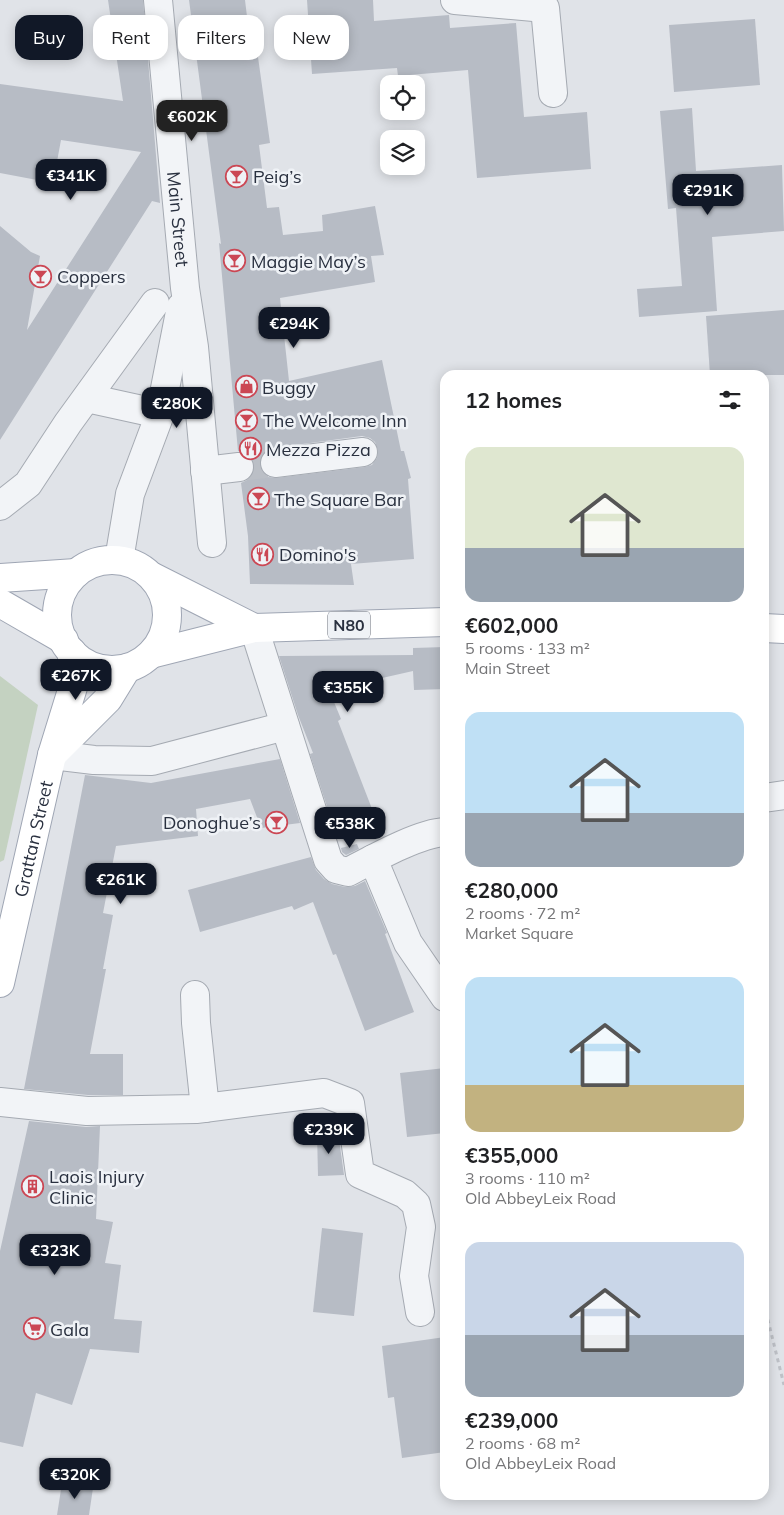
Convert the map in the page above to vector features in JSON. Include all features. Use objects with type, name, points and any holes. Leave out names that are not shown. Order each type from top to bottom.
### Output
[{"type":"main road","name":"N80","points":[[68,646],[58,622],[58,607],[62,593],[76,573],[99,561],[118,560],[137,565],[153,577],[254,628]]},
{"type":"main road","name":"N80","points":[[0,578],[76,573]]},
{"type":"main road","name":"N80","points":[[0,603],[68,646],[83,661],[100,669],[117,670],[136,665],[151,654],[160,642],[166,625],[167,609],[162,591],[153,577]]},
{"type":"main road","name":"N80","points":[[151,654],[254,628],[440,622]]},
{"type":"main road","points":[[769,628],[784,629]]},
{"type":"main road","name":"Grattan Street","points":[[0,982],[52,755],[73,687],[68,646]]},
{"type":"main road","points":[[52,755],[108,699],[126,668]]},
{"type":"street","name":"Main Street","points":[[158,0],[185,288]]},
{"type":"street","points":[[454,0],[546,8],[553,93]]},
{"type":"street","points":[[118,560],[130,494],[160,414],[185,288]]},
{"type":"street","points":[[185,288],[194,347],[212,542]]},
{"type":"street","points":[[0,506],[28,484],[155,303]]},
{"type":"street","points":[[87,398],[160,414]]},
{"type":"street","points":[[275,463],[363,452]]},
{"type":"street","points":[[205,471],[239,467]]},
{"type":"street","points":[[254,628],[328,860],[336,869],[348,872],[435,832],[440,832]]},
{"type":"street","points":[[52,755],[94,760],[152,761],[285,726]]},
{"type":"street","points":[[769,797],[784,795]]},
{"type":"street","points":[[373,859],[408,943],[440,990]]},
{"type":"street","points":[[195,995],[205,1108]]},
{"type":"street","points":[[0,1102],[87,1111],[205,1108],[324,1092],[350,1103],[360,1174],[405,1194],[416,1204],[421,1227],[414,1276],[420,1312]]},
{"type":"path","points":[[769,1324],[784,1385]]},
{"type":"green space","points":[[0,676],[38,705],[4,860],[0,862]]},
{"type":"building","points":[[108,0],[143,0],[144,15],[110,15]]},
{"type":"building","points":[[189,0],[245,0],[247,15],[191,15]]},
{"type":"building","points":[[307,0],[373,0],[374,21],[449,15],[450,28],[516,23],[524,117],[587,112],[591,169],[477,178],[468,70],[398,75],[397,68],[312,74],[311,60],[349,60],[349,15],[308,15]]},
{"type":"building","points":[[755,19],[760,85],[674,92],[669,25]]},
{"type":"building","points":[[117,60],[148,60],[160,203],[152,201],[0,440],[0,226],[31,252],[40,256],[27,330],[141,152],[61,140],[53,183],[0,173],[0,84],[123,101]]},
{"type":"building","points":[[197,60],[258,60],[270,143],[259,145],[267,208],[279,207],[283,235],[323,231],[322,215],[375,206],[384,255],[371,256],[375,282],[280,298],[289,381],[382,360],[401,451],[404,451],[411,478],[408,479],[414,559],[351,564],[354,585],[250,584],[248,536],[241,483],[249,479],[255,466],[251,457],[238,451],[219,243],[221,244]],"holes":[[[362,436],[370,438],[375,442],[378,451],[377,458],[372,465],[365,467],[276,478],[268,477],[262,472],[260,465],[261,456],[266,450],[273,448]]]},
{"type":"building","points":[[692,108],[696,171],[782,165],[784,231],[712,237],[717,311],[639,317],[637,289],[682,286],[676,208],[668,209],[660,111]]},
{"type":"building","points":[[784,310],[784,375],[769,375],[769,370],[710,370],[706,316]]},
{"type":"building","points":[[440,647],[440,689],[414,690],[413,671],[329,690],[341,719],[338,721],[374,814],[331,819],[310,754],[313,753],[298,715],[279,656],[413,655],[413,648]]},
{"type":"building","points":[[280,759],[300,823],[261,828],[250,799],[196,809],[198,836],[116,846],[103,913],[113,915],[103,969],[106,969],[90,1054],[123,1054],[123,1095],[88,1095],[24,1089],[85,775],[151,783]]},
{"type":"building","points":[[357,844],[359,849],[346,855],[342,852],[341,848]]},
{"type":"building","points":[[311,857],[316,870],[324,879],[332,884],[345,887],[355,886],[365,881],[387,933],[385,934],[414,1012],[365,1031],[336,954],[333,955],[313,902],[294,910],[292,906],[200,932],[188,890]]},
{"type":"building","points":[[440,1069],[440,1134],[407,1137],[400,1073]]},
{"type":"building","points":[[29,1121],[86,1127],[100,1126],[96,1219],[113,1222],[105,1263],[121,1265],[114,1319],[142,1321],[139,1353],[90,1349],[72,1405],[36,1393],[23,1447],[0,1442],[0,1251]]},
{"type":"building","points":[[317,1132],[338,1132],[344,1175],[318,1176]]},
{"type":"building","points":[[322,1228],[363,1233],[354,1316],[313,1312]]},
{"type":"building","points":[[440,1338],[440,1453],[402,1458],[394,1397],[388,1398],[382,1346]]},
{"type":"building","points":[[62,1483],[93,1488],[89,1515],[57,1515]]},
{"type":"tunnel","points":[[239,467],[275,463]]},
{"type":"place","name":"Peig’s","points":[[237,176]]},
{"type":"place","name":"Maggie May’s","points":[[235,261]]},
{"type":"place","name":"Coppers","points":[[41,276]]},
{"type":"place","name":"Buggy","points":[[246,387]]},
{"type":"place","name":"The Welcome Inn","points":[[247,420]]},
{"type":"place","name":"Mezza Pizza","points":[[250,449]]},
{"type":"place","name":"The Square Bar","points":[[258,499]]},
{"type":"place","name":"Domino's","points":[[263,554]]},
{"type":"place","name":"Donoghue’s","points":[[277,822]]},
{"type":"place","name":"Laois Injury Clinic","points":[[33,1186]]},
{"type":"place","name":"Gala","points":[[34,1329]]}]
